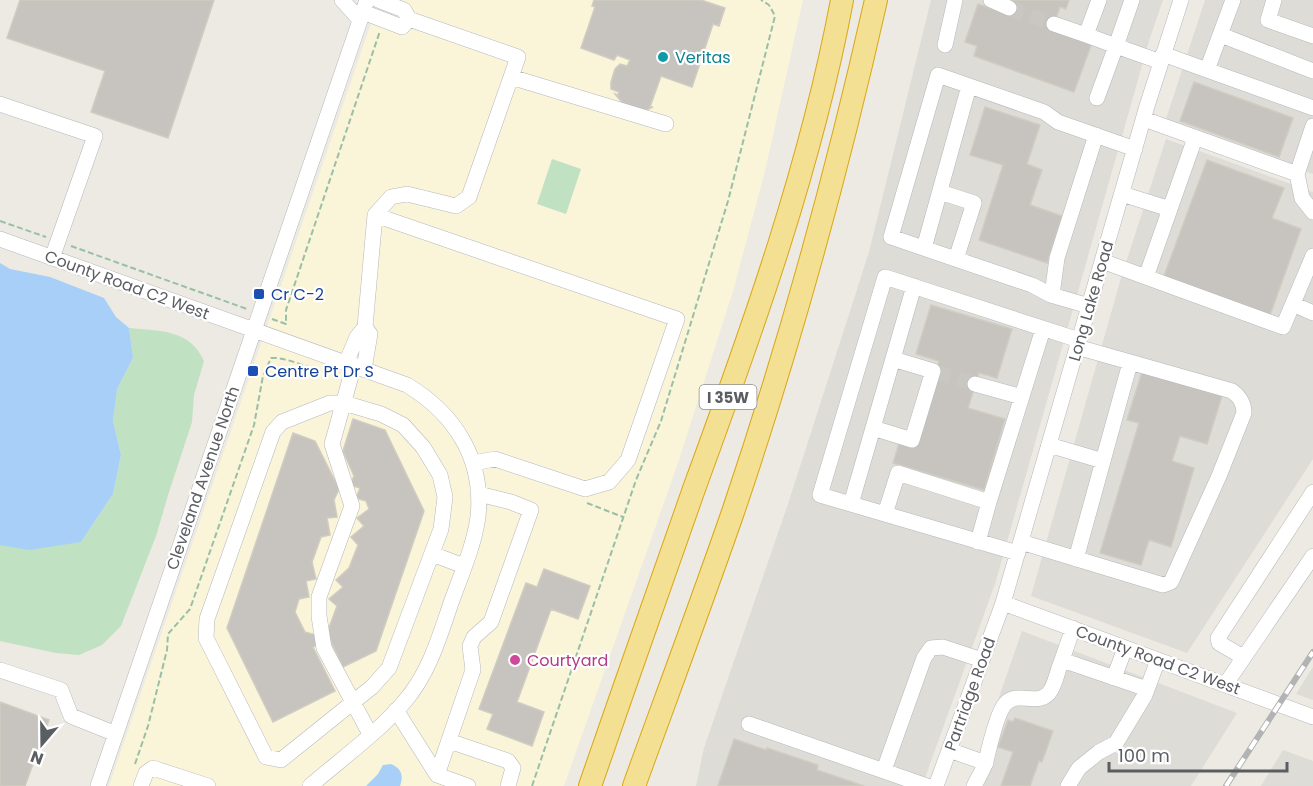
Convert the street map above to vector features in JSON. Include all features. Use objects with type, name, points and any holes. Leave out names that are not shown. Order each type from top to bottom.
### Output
[{"type":"highway","name":"I 35W","points":[[590,786],[769,275],[830,62],[842,0]]},
{"type":"highway","name":"I 35W","points":[[634,786],[733,512],[762,424],[821,224],[876,0]]},
{"type":"street","points":[[342,0],[402,27],[409,19]]},
{"type":"street","points":[[370,734],[324,648],[319,616],[319,597],[352,506],[332,444],[354,369],[370,334],[365,327],[375,215],[391,197],[407,194],[456,207],[469,197],[518,57],[409,19],[404,10],[378,0]]},
{"type":"street","points":[[945,45],[955,0]]},
{"type":"street","points":[[991,0],[1010,3]]},
{"type":"street","points":[[1087,32],[1099,0]]},
{"type":"street","points":[[1097,98],[1132,0]]},
{"type":"street","name":"Long Lake Road","points":[[1003,603],[1143,119],[1181,0]]},
{"type":"street","points":[[1207,70],[1233,0]]},
{"type":"street","points":[[1274,0],[1268,20],[1313,36]]},
{"type":"street","name":"Cleveland Avenue North","points":[[98,786],[363,10]]},
{"type":"street","points":[[1055,21],[1087,32],[1116,46],[1207,70],[1311,102]]},
{"type":"street","points":[[1221,35],[1313,71]]},
{"type":"street","points":[[1089,306],[891,237],[938,75],[1044,112],[1058,122],[1135,149]]},
{"type":"street","points":[[511,77],[666,124]]},
{"type":"street","points":[[924,248],[969,86]]},
{"type":"street","points":[[1,107],[95,136],[52,258]]},
{"type":"street","points":[[1143,119],[1313,180]]},
{"type":"street","points":[[1313,126],[1297,174],[1302,198],[1313,212]]},
{"type":"street","points":[[1052,295],[1057,258],[1096,135]]},
{"type":"street","points":[[1146,277],[1195,138]]},
{"type":"street","points":[[940,192],[974,203],[956,259]]},
{"type":"street","points":[[1122,194],[1170,209]]},
{"type":"street","points":[[375,215],[677,319],[628,460],[609,482],[585,489],[495,459],[473,463]]},
{"type":"street","name":"County Road C2 West","points":[[0,240],[354,369],[407,385],[437,405],[462,438],[473,463],[478,494],[478,517],[474,537],[429,665],[418,685],[396,710],[310,786]]},
{"type":"street","points":[[1102,261],[1283,327],[1313,255]]},
{"type":"street","points":[[885,277],[1043,329],[1130,363],[1232,391],[1244,406],[1244,413],[1220,476],[1171,582],[1163,585],[1076,559],[1019,547],[978,542],[820,495],[885,277]]},
{"type":"street","points":[[851,504],[914,286]]},
{"type":"street","points":[[1293,304],[1313,313]]},
{"type":"street","points":[[978,542],[1043,329]]},
{"type":"street","points":[[873,428],[912,440],[934,372],[892,359]]},
{"type":"street","points":[[1076,559],[1130,363]]},
{"type":"street","points":[[975,384],[1022,397]]},
{"type":"street","points":[[344,403],[381,414],[403,425],[423,447],[440,475],[444,497],[441,529],[389,668],[372,687],[281,759],[266,757],[206,638],[207,619],[273,432],[282,422],[330,404],[344,403]]},
{"type":"street","points":[[1049,445],[1103,461]]},
{"type":"street","points":[[885,514],[898,473],[989,502]]},
{"type":"street","points":[[1244,657],[1219,643],[1218,638],[1313,492]]},
{"type":"street","points":[[437,775],[473,670],[470,646],[481,629],[491,622],[531,510],[511,502],[478,494]]},
{"type":"street","points":[[432,554],[464,566]]},
{"type":"street","points":[[1225,685],[1313,556]]},
{"type":"street","name":"County Road C2 West","points":[[1003,603],[1313,717]]},
{"type":"street","name":"Partridge Road","points":[[936,786],[1003,603]]},
{"type":"street","points":[[974,786],[986,763],[988,748],[1004,704],[1013,699],[1045,698],[1051,691],[1073,628]]},
{"type":"street","points":[[884,770],[924,658],[931,648],[943,647],[982,660]]},
{"type":"street","points":[[1114,678],[1125,648]]},
{"type":"street","points":[[1062,660],[1147,689]]},
{"type":"street","points":[[1068,786],[1079,768],[1099,752],[1116,743],[1147,689],[1158,660]]},
{"type":"street","points":[[0,670],[62,690],[71,716],[116,734]]},
{"type":"street","points":[[396,710],[437,775],[468,786]]},
{"type":"street","points":[[749,724],[927,786]]},
{"type":"street","points":[[449,741],[508,761],[513,768],[508,786]]},
{"type":"street","points":[[949,750],[986,763]]},
{"type":"street","points":[[141,786],[146,773],[153,768],[208,786]]},
{"type":"path","points":[[286,324],[285,310],[383,20]]},
{"type":"path","points":[[0,221],[239,307]]},
{"type":"path","points":[[134,766],[148,726],[167,650],[168,634],[190,609],[254,425],[263,376],[271,358],[286,360],[311,370],[332,372],[354,369]]},
{"type":"shaded area","points":[[379,0],[803,0],[765,171],[734,288],[678,463],[564,786],[109,786]]},
{"type":"shaded area","points":[[931,0],[1163,0],[1149,41],[995,584],[922,786],[696,786],[704,748],[788,504],[869,252]]},
{"type":"shaded area","points":[[1205,0],[1313,0],[1313,174],[1165,122]]},
{"type":"shaded area","points":[[1166,139],[1313,192],[1313,459],[1187,653],[1031,596],[1121,278]]},
{"type":"shaded area","points":[[1022,631],[1237,713],[1191,786],[968,786]]},
{"type":"shaded area","points":[[1313,667],[1313,700],[1296,694]]},
{"type":"shaded area","points":[[1283,750],[1313,761],[1313,786],[1261,786]]},
{"type":"green space","points":[[552,159],[581,169],[566,214],[537,204]]},
{"type":"green space","points":[[129,328],[162,331],[182,337],[191,343],[204,361],[194,395],[192,422],[156,536],[121,626],[102,645],[79,655],[56,653],[0,641],[0,545],[81,542],[113,494],[121,455],[113,421],[117,389],[133,358]]},
{"type":"water","points":[[0,263],[10,269],[50,277],[104,298],[116,317],[129,328],[133,358],[117,389],[113,421],[121,455],[113,494],[81,542],[29,550],[0,545]]},
{"type":"water","points":[[391,764],[401,772],[400,786],[366,786],[383,765]]},
{"type":"building","points":[[20,0],[214,0],[168,138],[91,112],[105,71],[7,38]]},
{"type":"building","name":"Veritas","points":[[594,0],[701,0],[725,8],[719,26],[713,24],[692,87],[661,76],[650,107],[653,107],[644,111],[626,107],[615,94],[618,95],[619,92],[611,89],[615,69],[620,64],[627,66],[630,60],[617,55],[614,60],[581,48],[595,7],[592,6]]},
{"type":"building","points":[[1012,0],[1069,0],[1066,9],[1060,7],[1052,29],[1092,43],[1074,92],[974,56],[977,46],[965,42],[978,4],[1007,14]]},
{"type":"building","points":[[1194,82],[1293,118],[1279,157],[1180,121]]},
{"type":"building","points":[[985,107],[1040,125],[1027,164],[1042,170],[1030,205],[1062,216],[1047,263],[979,240],[1003,165],[970,155]]},
{"type":"building","points":[[1207,160],[1284,188],[1272,218],[1301,229],[1270,315],[1164,276]]},
{"type":"building","points":[[931,305],[1012,329],[997,378],[979,373],[968,408],[1005,419],[984,490],[893,463],[900,440],[914,444],[939,361],[916,354]]},
{"type":"building","points":[[1142,372],[1222,396],[1207,444],[1180,436],[1172,461],[1194,468],[1171,547],[1149,540],[1141,565],[1100,553],[1139,423],[1127,420]]},
{"type":"building","points":[[353,419],[385,430],[424,511],[376,651],[343,667],[327,633],[337,606],[329,599],[343,587],[336,580],[349,568],[358,545],[351,537],[364,526],[357,518],[369,509],[366,501],[356,498],[360,488],[350,485],[354,476],[343,451]]},
{"type":"building","points":[[293,433],[315,441],[339,489],[334,500],[337,517],[327,518],[330,535],[321,537],[312,562],[316,579],[306,581],[309,597],[299,599],[295,612],[305,632],[319,636],[322,643],[313,647],[335,691],[273,722],[227,628]]},
{"type":"building","name":"Courtyard","points":[[544,569],[590,586],[578,619],[551,609],[517,702],[544,712],[532,746],[487,729],[493,714],[479,709],[526,583],[537,587]]},
{"type":"building","points":[[0,702],[49,720],[25,786],[0,786]]},
{"type":"building","points":[[1015,718],[1053,731],[1042,762],[1039,761],[1030,786],[1001,786],[1013,752],[998,747],[1008,720],[1013,722]]},
{"type":"building","points":[[734,739],[818,765],[817,770],[864,786],[718,786]]},
{"type":"tunnel","points":[[1009,8],[1054,24]]},
{"type":"tunnel","points":[[936,372],[975,384]]},
{"type":"railway","points":[[1226,786],[1313,652]]},
{"type":"place","name":"Veritas","points":[[663,57]]},
{"type":"place","name":"Cr C-2","points":[[259,294]]},
{"type":"place","name":"Centre Pt Dr S","points":[[253,371]]},
{"type":"place","name":"Courtyard","points":[[515,660]]}]
